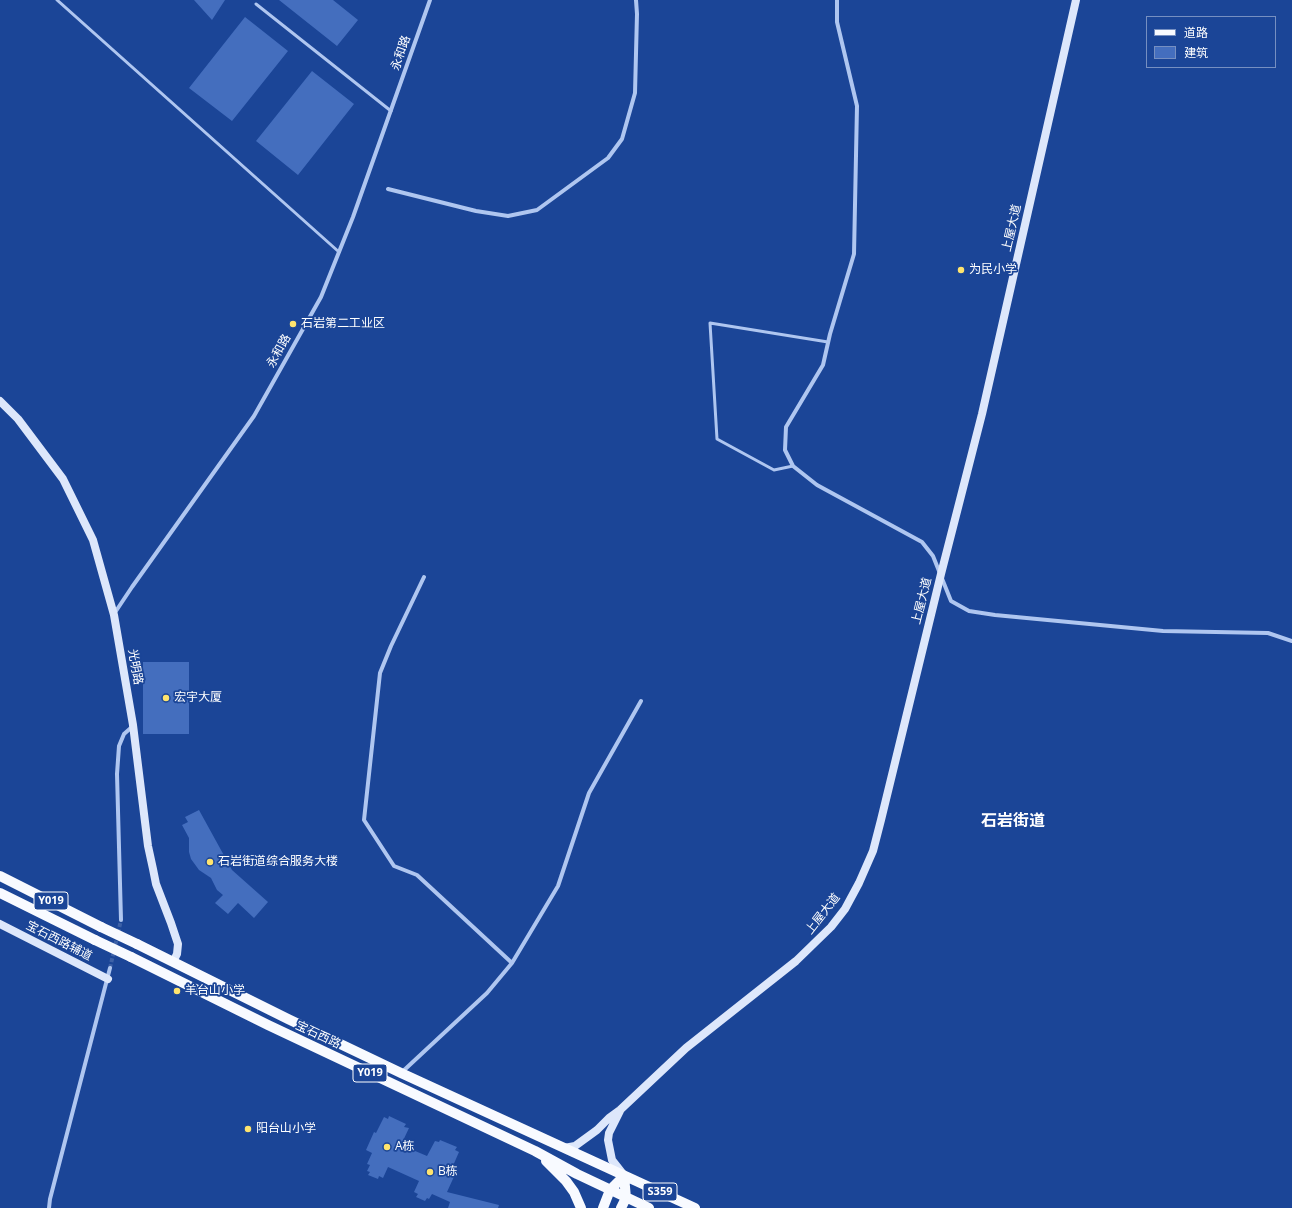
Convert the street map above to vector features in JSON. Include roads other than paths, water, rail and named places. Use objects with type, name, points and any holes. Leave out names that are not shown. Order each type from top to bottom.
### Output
[{"type":"main road","name":"宝石西路","points":[[0,876],[288,1019],[624,1176]]},
{"type":"main road","name":"宝石西路","points":[[0,893],[307,1044],[535,1151],[626,1198]]},
{"type":"main road","points":[[535,1151],[566,1181],[574,1192],[581,1208]]},
{"type":"main road","points":[[603,1208],[610,1190],[624,1176]]},
{"type":"main road","name":"S359","points":[[622,1208],[626,1198],[624,1176],[695,1208]]},
{"type":"main road","name":"S359","points":[[626,1198],[649,1208]]},
{"type":"street","name":"永和路","points":[[114,614],[254,416],[321,297],[353,217],[430,0]]},
{"type":"street","points":[[388,189],[476,211],[508,216],[537,210],[608,158],[622,139],[635,93],[636,0]]},
{"type":"street","points":[[837,0],[837,22],[857,106],[854,254],[828,342],[823,365],[786,427],[785,450],[794,466],[817,485],[922,542],[933,556],[951,601],[969,610],[1003,615],[1164,630],[1268,633],[1292,641]]},
{"type":"street","name":"上屋大道","points":[[564,1148],[575,1146],[597,1130],[686,1048],[796,960],[831,926],[845,909],[859,883],[876,839],[982,414],[1076,0]]},
{"type":"street","name":"光明路","points":[[0,401],[18,419],[63,479],[93,540],[114,614],[133,726],[152,869],[178,944],[177,954],[173,962]]},
{"type":"street","points":[[424,577],[391,646],[380,674],[364,820],[394,866],[417,875],[512,963]]},
{"type":"street","points":[[401,1073],[487,994],[512,963],[558,886],[590,793],[641,701]]},
{"type":"street","points":[[121,920],[118,774],[119,746],[124,734],[133,726]]},
{"type":"street","name":"宝石西路辅道","points":[[0,924],[108,978]]},
{"type":"street","points":[[49,1208],[50,1199],[110,968]]},
{"type":"street","name":"上屋大道","points":[[620,1110],[609,1133],[608,1140],[612,1160],[624,1176]]},
{"type":"lane","points":[[57,0],[339,252]]},
{"type":"lane","points":[[256,4],[391,111]]},
{"type":"lane","points":[[794,466],[774,470],[717,439],[710,323],[828,342]]},
{"type":"tunnel","points":[[110,968],[121,920]]},
{"type":"place","name":"为民小学","points":[[961,270]]},
{"type":"place","name":"石岩第二工业区","points":[[293,324]]},
{"type":"place","name":"宏宇大厦","points":[[166,698]]},
{"type":"place","name":"石岩街道综合服务大楼","points":[[210,862]]},
{"type":"place","name":"羊台山小学","points":[[177,991]]},
{"type":"place","name":"阳台山小学","points":[[248,1129]]},
{"type":"place","name":"A栋","points":[[387,1147]]},
{"type":"place","name":"B栋","points":[[430,1172]]},
{"type":"district","name":"石岩街道","points":[[1013,821]]}]
